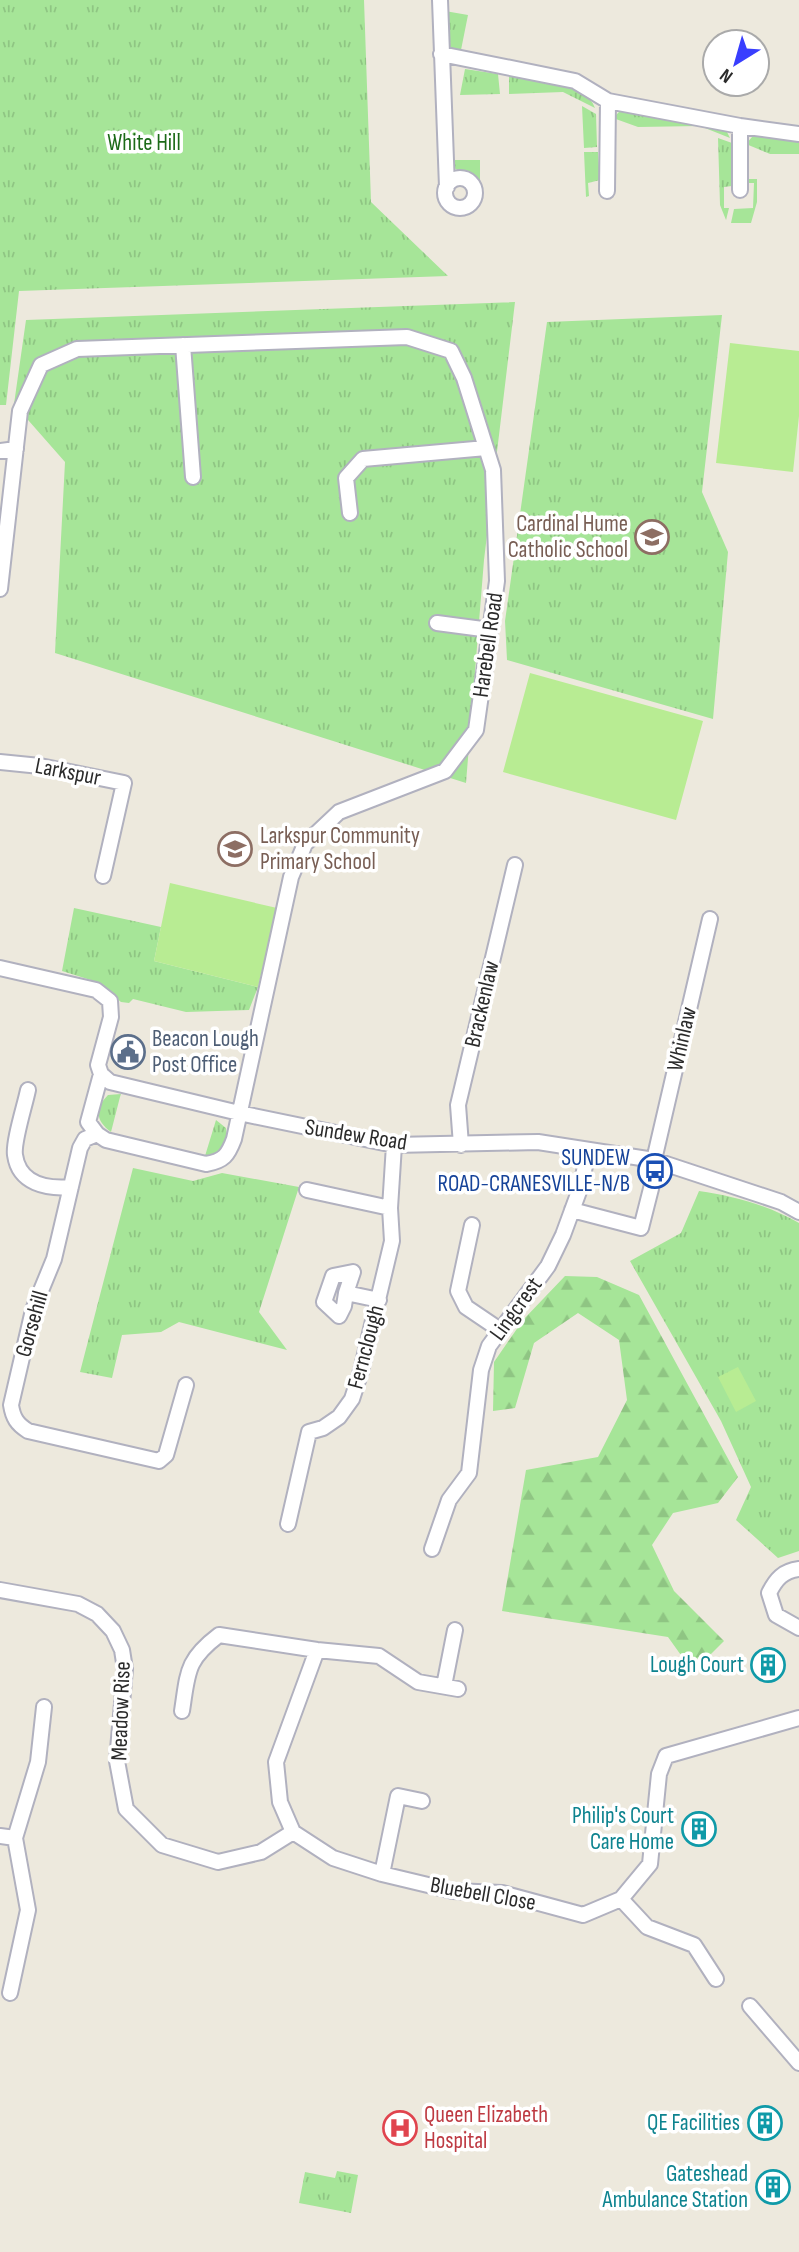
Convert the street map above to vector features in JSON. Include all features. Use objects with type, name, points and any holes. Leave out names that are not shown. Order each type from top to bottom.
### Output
[{"type":"street","points":[[440,0],[447,187]]},
{"type":"street","points":[[441,54],[575,81],[608,101],[799,135]]},
{"type":"street","points":[[607,191],[608,101]]},
{"type":"street","points":[[740,126],[740,190]]},
{"type":"street","name":"Harebell Road","points":[[0,589],[20,411],[41,365],[77,349],[407,337],[451,351],[464,377],[493,470],[497,581],[476,730],[445,771],[339,812],[305,844],[290,877],[234,1139],[228,1155],[219,1162],[206,1164],[106,1140],[97,1134]]},
{"type":"street","points":[[183,345],[192,477]]},
{"type":"street","points":[[350,513],[346,478],[363,459],[486,448]]},
{"type":"street","points":[[0,451],[16,449]]},
{"type":"street","points":[[438,623],[490,630]]},
{"type":"street","name":"Larkspur","points":[[0,762],[40,766],[124,783],[103,876]]},
{"type":"street","name":"Brackenlaw","points":[[461,1145],[458,1105],[515,865]]},
{"type":"street","name":"Whinlaw","points":[[572,1210],[641,1228],[710,919]]},
{"type":"street","points":[[0,968],[96,990],[110,1001],[111,1017],[98,1065],[100,1074],[89,1122],[97,1134]]},
{"type":"street","name":"Sundew Road","points":[[100,1074],[110,1082],[239,1113],[394,1145],[538,1142],[656,1161],[781,1202],[799,1212]]},
{"type":"street","points":[[29,1090],[14,1153],[19,1168],[31,1181],[50,1189],[71,1187]]},
{"type":"street","name":"Gorsehill","points":[[97,1134],[85,1139],[80,1148],[54,1259],[33,1310],[11,1405],[16,1421],[28,1431],[159,1461],[166,1455],[186,1385]]},
{"type":"street","name":"Fernclough","points":[[288,1524],[309,1433],[323,1428],[339,1417],[352,1399],[392,1241],[390,1208],[394,1145]]},
{"type":"street","name":"Lingcrest","points":[[432,1549],[449,1500],[469,1473],[481,1370],[489,1346],[548,1266],[564,1236],[581,1186],[588,1150]]},
{"type":"street","points":[[307,1190],[390,1208]]},
{"type":"street","points":[[472,1225],[458,1291],[466,1307],[500,1330]]},
{"type":"street","points":[[346,1293],[379,1300]]},
{"type":"street","points":[[799,1569],[784,1573],[775,1581],[769,1593],[776,1615],[799,1628]]},
{"type":"street","name":"Meadow Rise","points":[[0,1590],[78,1604],[97,1614],[113,1631],[122,1650],[125,1669],[117,1761],[126,1809],[162,1845],[218,1862],[261,1852],[293,1832]]},
{"type":"street","points":[[181,1711],[190,1665],[202,1647],[219,1635],[317,1650],[379,1656],[418,1682],[451,1687],[455,1630]]},
{"type":"street","points":[[293,1832],[280,1802],[276,1762],[317,1650]]},
{"type":"street","points":[[10,1993],[28,1910],[7,1837],[38,1762],[44,1707]]},
{"type":"street","name":"Bluebell Close","points":[[293,1832],[333,1858],[382,1874],[453,1891],[502,1893],[583,1915],[621,1899],[650,1864],[659,1774],[666,1756],[799,1718]]},
{"type":"street","points":[[382,1874],[398,1796],[422,1801]]},
{"type":"street","points":[[621,1899],[647,1927],[694,1945],[716,1979]]},
{"type":"street","points":[[750,2006],[799,2063]]},
{"type":"green space","name":"White Hill","points":[[0,0],[364,0],[371,202],[448,276],[19,291],[6,405],[0,405]]},
{"type":"green space","points":[[445,11],[468,15],[460,55],[447,47]]},
{"type":"green space","points":[[465,69],[498,74],[500,94],[460,95]]},
{"type":"green space","points":[[509,76],[570,87],[590,99],[595,108],[563,92],[509,94]]},
{"type":"green space","points":[[582,106],[596,114],[597,147],[584,148]]},
{"type":"green space","points":[[619,112],[726,130],[730,138],[700,126],[638,127],[613,118]]},
{"type":"green space","points":[[760,134],[799,140],[799,154],[770,154],[746,144],[752,137]]},
{"type":"green space","points":[[718,138],[732,143],[732,186],[724,187],[724,208],[729,208],[726,220],[720,205]]},
{"type":"green space","points":[[584,152],[598,152],[600,180],[588,183],[589,196],[586,197]]},
{"type":"green space","points":[[448,160],[480,160],[480,184],[454,168]]},
{"type":"green space","points":[[746,179],[757,179],[757,202],[751,223],[731,223],[734,209],[753,208],[754,183],[748,183]]},
{"type":"green space","points":[[515,302],[484,560],[466,783],[55,653],[65,462],[14,404],[26,320]]},
{"type":"green space","points":[[722,315],[702,492],[728,552],[713,719],[507,660],[505,621],[547,322]]},
{"type":"green space","points":[[730,343],[799,351],[799,416],[793,472],[716,463]]},
{"type":"green space","points":[[530,673],[703,721],[676,820],[503,772]]},
{"type":"green space","points":[[170,883],[277,908],[258,987],[154,961]]},
{"type":"green space","points":[[74,908],[161,927],[154,961],[258,987],[249,1010],[186,1012],[133,999],[129,1003],[121,1002],[97,982],[62,971]]},
{"type":"green space","points":[[121,1094],[111,1132],[102,1124],[100,1105],[108,1095]]},
{"type":"green space","points":[[216,1120],[226,1128],[225,1144],[215,1153],[205,1156]]},
{"type":"green space","points":[[133,1168],[193,1181],[222,1173],[299,1187],[259,1312],[287,1350],[179,1322],[161,1332],[122,1335],[112,1378],[80,1372]]},
{"type":"green space","points":[[699,1191],[750,1202],[799,1223],[799,1551],[778,1558],[736,1520],[751,1487],[721,1421],[630,1261],[681,1233]]},
{"type":"green space","points":[[565,1276],[597,1277],[639,1295],[738,1477],[718,1503],[673,1513],[652,1545],[674,1591],[724,1641],[706,1659],[683,1658],[668,1637],[502,1611],[526,1470],[598,1457],[627,1400],[619,1340],[578,1313],[534,1343],[515,1408],[493,1411],[494,1362],[523,1320]]},
{"type":"green space","points":[[738,1367],[756,1401],[736,1412],[718,1377]]},
{"type":"green space","points":[[337,2171],[358,2175],[351,2213],[299,2203],[305,2172],[335,2178]]},
{"type":"place","name":"Cardinal Hume Catholic School","points":[[652,537]]},
{"type":"place","name":"Larkspur Community Primary School","points":[[235,849]]},
{"type":"place","name":"Beacon Lough Post Office","points":[[128,1052]]},
{"type":"place","name":"SUNDEW ROAD-CRANESVILLE-N/B","points":[[655,1171]]},
{"type":"place","name":"Lough Court","points":[[768,1665]]},
{"type":"place","name":"Philip's Court Care Home","points":[[699,1829]]},
{"type":"place","name":"QE Facilities","points":[[765,2123]]},
{"type":"place","name":"Queen Elizabeth Hospital","points":[[400,2128]]},
{"type":"place","name":"Gateshead Ambulance Station","points":[[773,2187]]}]
